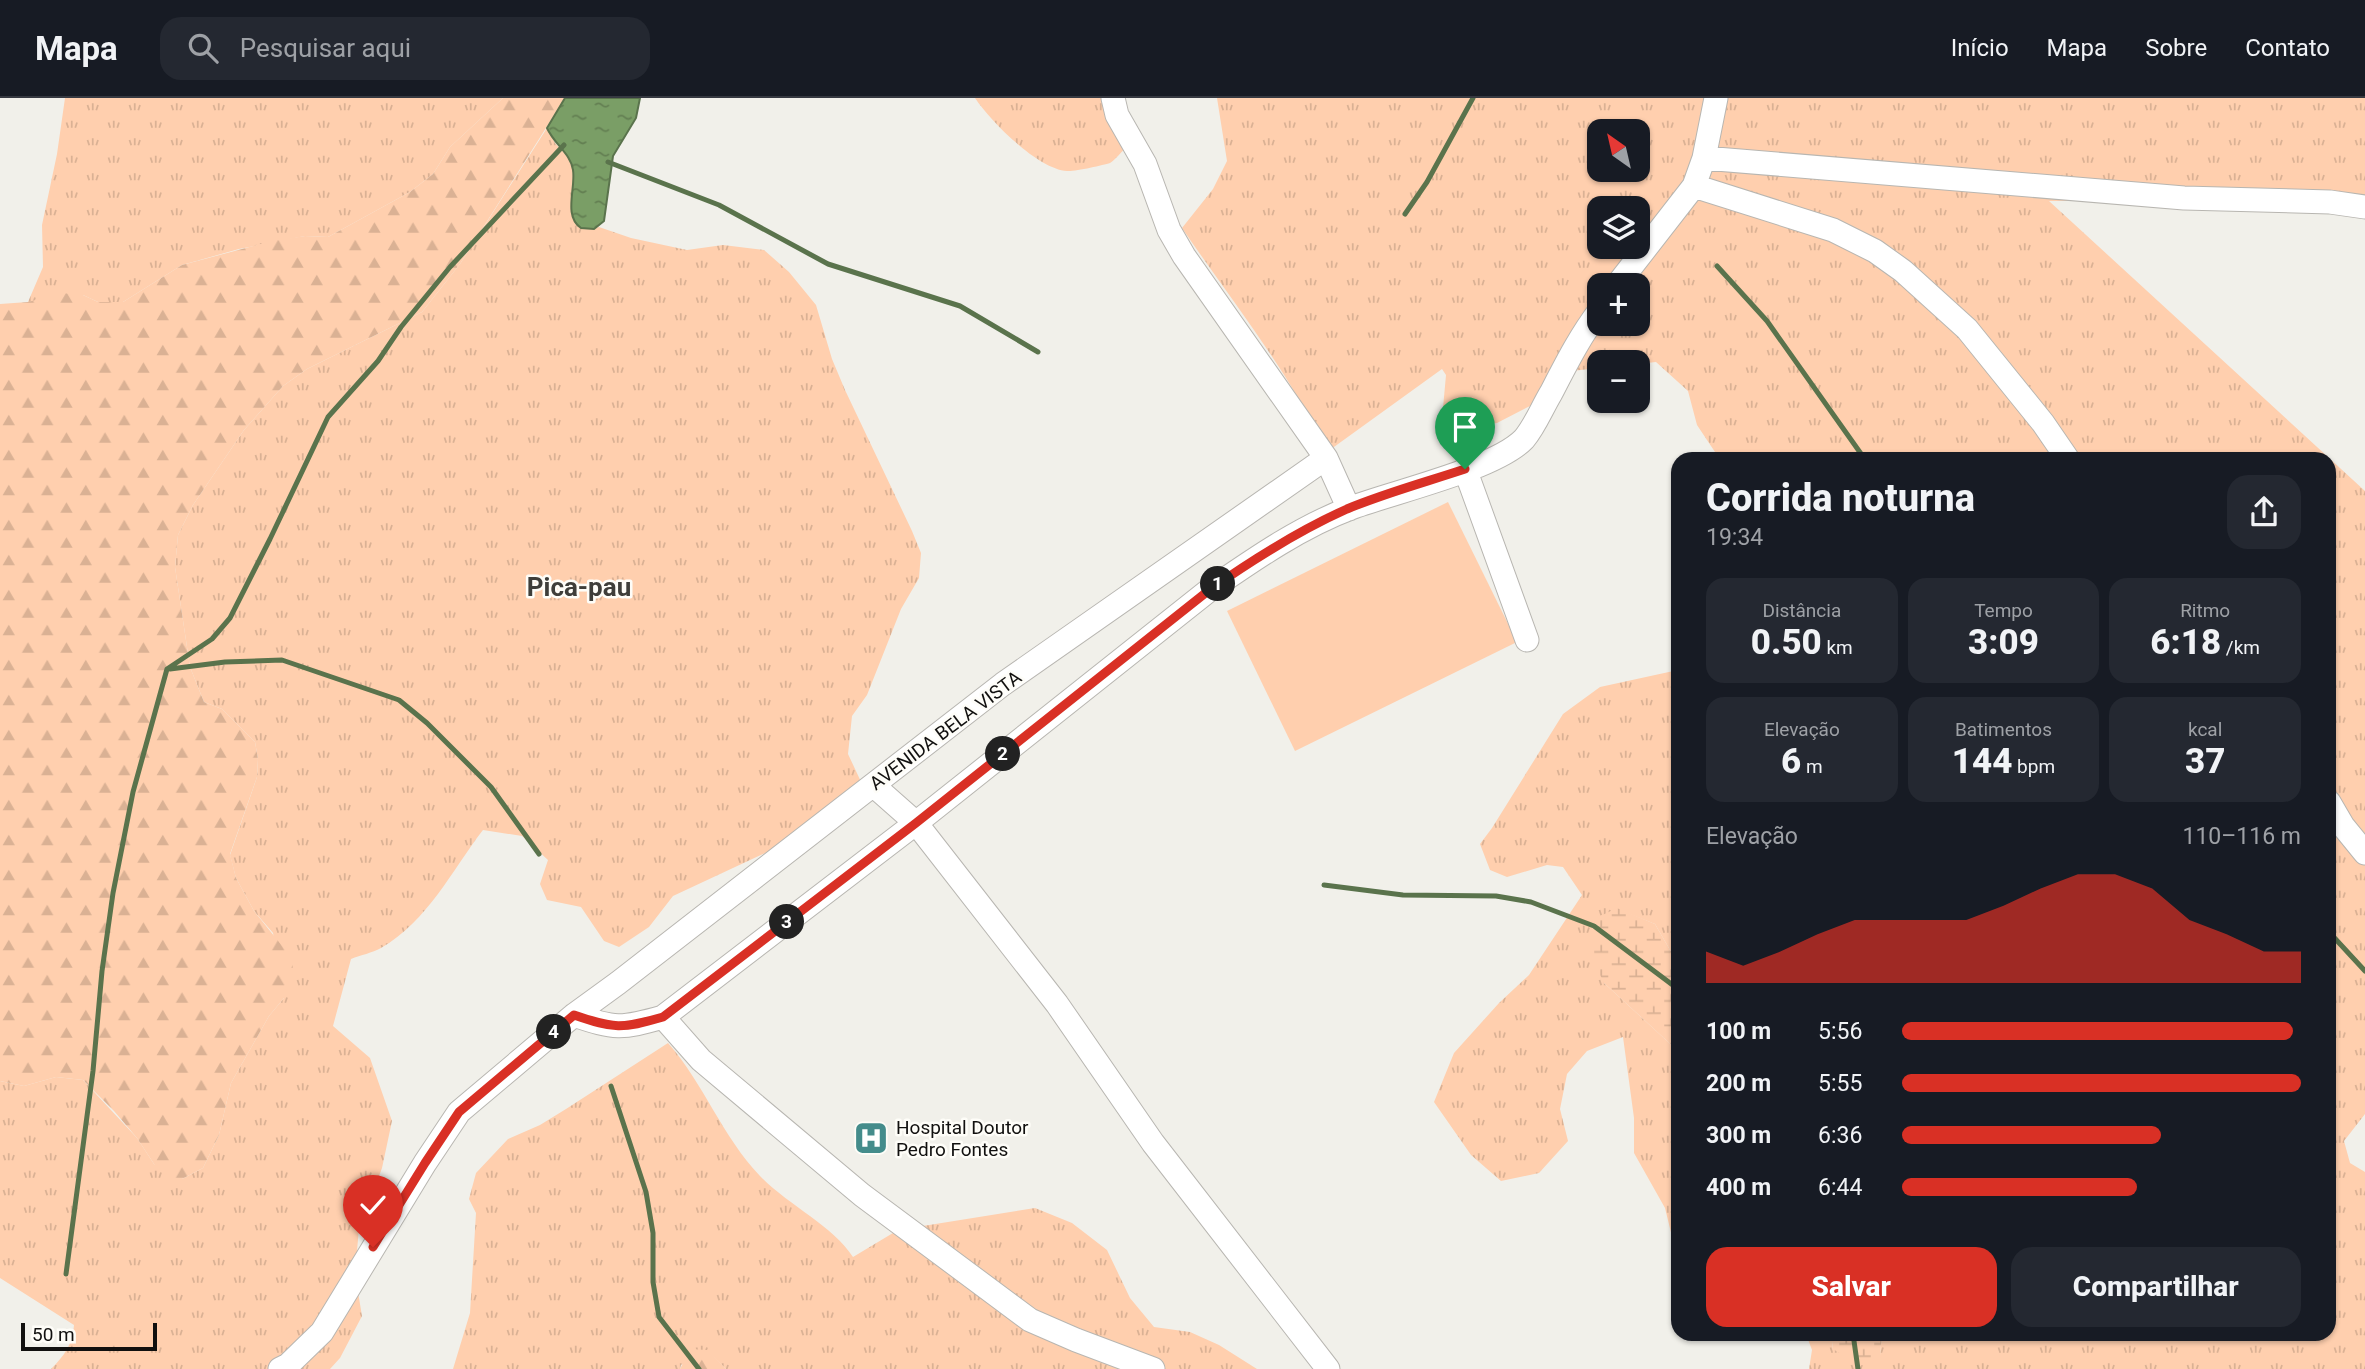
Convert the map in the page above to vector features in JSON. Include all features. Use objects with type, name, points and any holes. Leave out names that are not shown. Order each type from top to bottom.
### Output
[{"type":"street","points":[[1113,98],[1117,115],[1145,164],[1169,230],[1184,256],[1326,458],[1349,509]]},
{"type":"street","points":[[1626,273],[1694,186],[1704,158],[1716,98]]},
{"type":"street","points":[[1704,158],[2184,198],[2330,202],[2365,206]]},
{"type":"street","points":[[1694,186],[1833,230],[1875,251],[1903,271],[1967,329],[2043,423],[2063,452]]},
{"type":"street","points":[[574,1015],[617,1027],[633,1026],[663,1017],[916,823],[1208,591],[1275,546],[1349,509],[1499,456],[1524,438],[1587,327]]},
{"type":"street","name":"AVENIDA BELA VISTA","points":[[280,1369],[288,1365],[322,1332],[459,1112],[574,1015],[1003,684],[1326,458]]},
{"type":"street","points":[[1465,469],[1527,639]]},
{"type":"street","points":[[873,785],[916,823],[1057,1004],[1153,1143],[1328,1369]]},
{"type":"street","points":[[2336,814],[2365,853]]},
{"type":"street","points":[[663,1017],[701,1060],[862,1195],[1030,1320],[1153,1369]]},
{"type":"green space","points":[[65,98],[503,98],[450,147],[433,174],[410,192],[328,237],[305,236],[239,249],[182,265],[123,302],[98,302],[83,295],[28,302],[43,267],[42,225],[57,154]]},
{"type":"green space","points":[[503,98],[565,98],[460,264],[422,312],[307,369],[283,386],[244,430],[193,505],[178,535],[175,567],[190,667],[204,702],[222,709],[255,742],[258,759],[257,777],[230,854],[236,878],[254,911],[291,957],[294,974],[284,998],[269,1016],[231,1083],[219,1135],[203,1168],[182,1179],[169,1178],[154,1164],[114,1111],[83,1080],[56,1077],[24,1086],[0,1081],[0,304],[28,302],[62,293],[83,295],[98,302],[123,302],[182,265],[272,241],[305,236],[328,237],[410,192],[433,174],[450,147]]},
{"type":"green space","points":[[975,98],[1125,98],[1126,148],[1110,163],[1071,171],[1055,168],[1016,143]]},
{"type":"green space","points":[[1217,98],[2365,98],[2365,200],[2049,201],[2323,452],[1715,452],[1697,425],[1688,391],[1656,362],[1650,363],[1650,350],[1587,350],[1587,369],[1562,372],[1530,406],[1497,423],[1441,430],[1446,375],[1442,369],[1327,452],[1278,365],[1182,228],[1213,189],[1227,161]]},
{"type":"green space","points":[[547,128],[555,143],[571,160],[574,172],[571,211],[581,228],[599,227],[631,238],[687,250],[723,245],[764,250],[789,272],[816,305],[832,359],[845,390],[921,553],[919,578],[901,609],[867,695],[852,716],[848,754],[863,786],[776,848],[673,896],[649,927],[619,947],[604,941],[581,907],[547,900],[540,884],[548,860],[522,836],[483,830],[438,894],[412,924],[381,948],[351,959],[333,1026],[370,1058],[392,1121],[382,1168],[359,1228],[355,1274],[362,1316],[340,1358],[330,1369],[51,1369],[67,1349],[74,1325],[0,1278],[0,1081],[24,1086],[56,1077],[83,1080],[137,1138],[154,1164],[182,1179],[203,1168],[219,1135],[231,1083],[269,1016],[284,998],[273,933],[254,911],[236,878],[230,855],[257,777],[255,742],[222,709],[204,702],[190,667],[175,567],[178,535],[193,505],[244,430],[283,386],[307,369],[422,312],[460,264]]},
{"type":"green space","points":[[2336,464],[2365,491],[2365,1114],[2344,1141],[2350,1163],[2365,1172],[2365,1369],[1809,1369],[1812,1350],[1809,1341],[1832,1341],[1833,1349],[1880,1355],[1881,1341],[2336,1341]]},
{"type":"green space","points":[[1448,502],[1517,642],[1295,751],[1227,611]]},
{"type":"green space","points":[[1671,672],[1671,951],[1655,924],[1617,909],[1604,983],[1671,1045],[1671,1232],[1665,1208],[1634,1153],[1634,1118],[1623,1037],[1587,1051],[1567,1074],[1560,1109],[1568,1141],[1539,1173],[1501,1181],[1471,1155],[1434,1102],[1454,1053],[1499,1003],[1529,975],[1582,895],[1563,867],[1547,865],[1507,877],[1490,870],[1480,844],[1563,714],[1600,687]]},
{"type":"green space","points":[[1617,908],[1655,924],[1671,951],[1671,1045],[1604,983],[1592,958],[1590,921]]},
{"type":"green space","points":[[668,1043],[692,1075],[735,1144],[760,1176],[834,1235],[853,1257],[898,1230],[1035,1208],[1072,1223],[1107,1250],[1130,1298],[1154,1327],[1190,1332],[1219,1345],[1257,1369],[726,1369],[707,1351],[681,1365],[680,1369],[453,1369],[470,1313],[476,1213],[469,1199],[476,1173],[508,1139],[540,1125]]},
{"type":"green space","points":[[1832,1341],[1881,1341],[1880,1355],[1860,1366],[1833,1349]]},
{"type":"green space","points":[[690,1349],[707,1350],[726,1369],[680,1369]]},
{"type":"water","points":[[565,98],[640,98],[636,118],[613,156],[604,221],[594,229],[581,228],[576,223],[571,209],[572,164],[547,128]]},
{"type":"waterway","points":[[1405,214],[1427,182],[1473,98]]},
{"type":"waterway","points":[[66,1274],[113,893],[133,792],[167,669],[212,639],[230,618],[328,417],[378,361],[401,327],[450,267],[564,145]]},
{"type":"waterway","points":[[608,162],[719,205],[828,264],[960,306],[1038,352]]},
{"type":"waterway","points":[[1717,266],[1767,321],[1860,452]]},
{"type":"waterway","points":[[170,669],[225,662],[282,660],[399,700],[427,723],[491,787],[539,854]]},
{"type":"waterway","points":[[1324,885],[1403,895],[1496,896],[1531,902],[1594,926],[1671,984]]},
{"type":"waterway","points":[[2336,940],[2365,971]]},
{"type":"waterway","points":[[611,1086],[646,1192],[653,1233],[653,1282],[659,1317],[699,1369]]},
{"type":"waterway","points":[[1854,1341],[1858,1369]]},
{"type":"place","name":"Hospital Doutor Pedro Fontes","points":[[871,1138]]},
{"type":"district","name":"Pica-pau","points":[[579,587]]},
{"type":"route","points":[[373,1247],[459,1112],[574,1015],[617,1027],[633,1026],[663,1017],[1242,567],[1275,546],[1349,509],[1465,469]]}]
